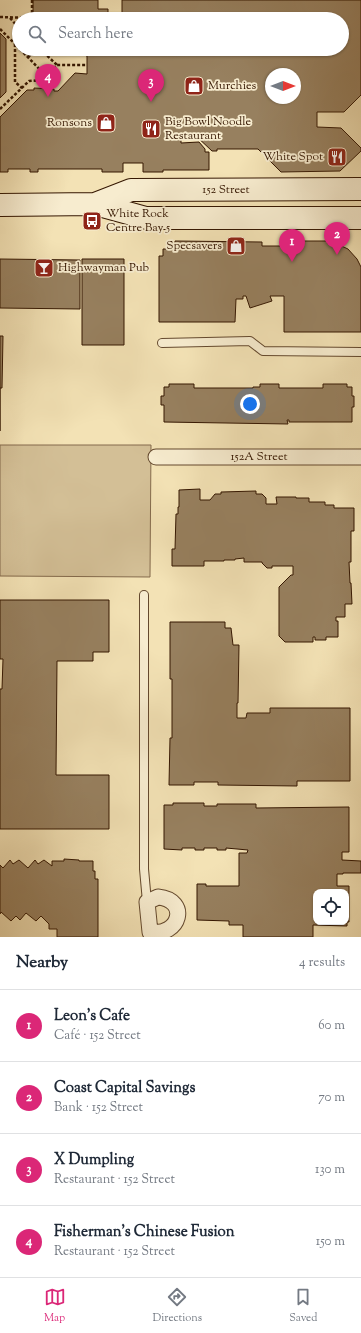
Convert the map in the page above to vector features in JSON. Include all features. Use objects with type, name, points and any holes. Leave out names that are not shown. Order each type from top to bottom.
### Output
[{"type":"main road","name":"152 Street","points":[[95,204],[131,190],[361,189]]},
{"type":"main road","name":"152 Street","points":[[0,205],[95,204],[146,218],[361,218]]},
{"type":"street","name":"152A Street","points":[[156,457],[361,458]]},
{"type":"street","points":[[158,897],[169,900],[174,904],[178,915],[177,922],[170,932],[158,935],[150,934],[147,902],[158,897]]},
{"type":"lane","points":[[162,343],[250,341],[263,351],[361,352]]},
{"type":"lane","points":[[144,595],[144,869],[147,902]]},
{"type":"path","points":[[32,0],[32,12]]},
{"type":"path","points":[[0,17],[10,18]]},
{"type":"path","points":[[0,29],[12,41]]},
{"type":"path","points":[[15,56],[15,82],[22,88]]},
{"type":"path","points":[[47,56],[57,65],[87,65]]},
{"type":"path","points":[[28,57],[47,76]]},
{"type":"path","points":[[0,109],[29,81],[44,80],[57,65]]},
{"type":"shaded area","points":[[0,445],[151,445],[150,577],[0,576]]},
{"type":"building","points":[[33,0],[98,0],[98,9],[108,9],[108,12],[33,12]]},
{"type":"building","points":[[122,0],[361,0],[361,95],[344,112],[317,112],[317,127],[341,128],[361,148],[361,151],[340,171],[281,172],[258,149],[217,149],[217,151],[212,151],[195,135],[181,135],[181,143],[199,142],[205,149],[205,152],[209,152],[209,170],[163,170],[163,172],[143,172],[143,163],[123,163],[123,172],[102,172],[102,169],[38,169],[38,172],[30,172],[30,169],[8,169],[8,172],[0,172],[0,117],[27,90],[34,90],[34,88],[54,89],[54,91],[58,91],[75,73],[87,74],[87,56],[349,56],[349,12],[122,12]]},
{"type":"building","points":[[0,33],[6,39],[6,92],[0,98]]},
{"type":"building","points":[[175,241],[262,242],[262,246],[286,246],[286,241],[328,241],[328,244],[337,244],[348,249],[357,259],[361,267],[361,332],[284,332],[284,296],[270,296],[272,301],[250,308],[246,296],[243,296],[243,299],[236,299],[235,322],[159,322],[159,256],[163,256],[163,249],[175,249]]},
{"type":"building","points":[[0,259],[80,260],[80,309],[0,308]]},
{"type":"building","points":[[82,259],[124,259],[124,345],[82,345]]},
{"type":"building","points":[[0,336],[3,336],[2,388],[0,388]]},
{"type":"building","points":[[169,384],[194,384],[194,388],[253,388],[260,387],[260,384],[279,384],[279,388],[323,388],[323,384],[347,384],[347,387],[352,387],[352,396],[354,396],[352,422],[289,422],[289,420],[287,420],[288,424],[164,422],[164,405],[161,405],[161,396],[164,396],[164,387],[169,387]]},
{"type":"building","points":[[200,489],[200,500],[210,500],[215,494],[221,494],[221,492],[256,491],[256,494],[262,494],[266,498],[266,504],[277,504],[276,497],[296,497],[309,498],[309,502],[325,502],[325,505],[334,505],[334,508],[354,508],[354,531],[351,531],[351,562],[349,562],[352,604],[345,604],[345,617],[336,617],[336,621],[338,621],[338,637],[326,637],[326,640],[315,640],[315,637],[313,637],[313,642],[285,642],[279,636],[279,587],[291,575],[293,575],[293,566],[272,566],[272,568],[267,568],[262,562],[244,562],[244,558],[224,561],[204,561],[204,566],[172,566],[172,549],[175,549],[176,514],[178,514],[179,507],[179,490]]},
{"type":"building","points":[[0,600],[109,600],[109,652],[93,652],[93,661],[57,661],[56,775],[109,775],[109,829],[0,829],[0,689],[2,689],[3,659],[0,659]]},
{"type":"building","points":[[170,622],[225,622],[225,628],[231,628],[233,645],[239,645],[237,718],[246,718],[247,713],[270,713],[270,708],[350,708],[350,781],[297,781],[297,786],[218,785],[218,782],[194,782],[194,785],[169,785],[170,738],[172,738]]},
{"type":"building","points":[[173,803],[204,803],[204,806],[217,806],[217,804],[256,804],[256,808],[349,807],[349,852],[342,852],[342,860],[361,861],[361,873],[337,874],[337,886],[349,886],[349,889],[313,889],[313,937],[243,937],[243,925],[229,925],[229,921],[197,920],[197,884],[206,884],[206,886],[239,886],[239,853],[247,853],[248,850],[226,848],[226,850],[217,850],[217,848],[204,848],[204,850],[195,850],[195,848],[182,848],[182,850],[164,849],[164,805],[173,805]]},
{"type":"building","points":[[64,859],[93,861],[95,879],[98,879],[98,937],[57,937],[57,929],[49,929],[49,924],[41,916],[36,921],[26,913],[20,920],[16,916],[11,921],[1,912],[0,914],[0,865],[3,868],[10,860],[13,864],[19,860],[28,868],[35,860],[38,864],[44,860],[52,866],[52,861],[64,861]]},
{"type":"building","points":[[313,925],[347,925],[347,926]]},
{"type":"place","name":"Murchies","points":[[194,86]]},
{"type":"place","name":"Fisherman's Chinese Fusion","points":[[48,97]]},
{"type":"place","name":"X Dumpling","points":[[151,102]]},
{"type":"place","name":"Ronsons","points":[[106,123]]},
{"type":"place","name":"Big Bowl Noodle Restaurant","points":[[151,129]]},
{"type":"place","name":"White Spot","points":[[337,157]]},
{"type":"place","name":"White Rock Centre Bay 5","points":[[92,221]]},
{"type":"place","name":"Specsavers","points":[[236,246]]},
{"type":"place","name":"Coast Capital Savings","points":[[337,255]]},
{"type":"place","name":"Leon's Cafe","points":[[292,262]]},
{"type":"place","name":"Highwayman Pub","points":[[44,268]]}]
